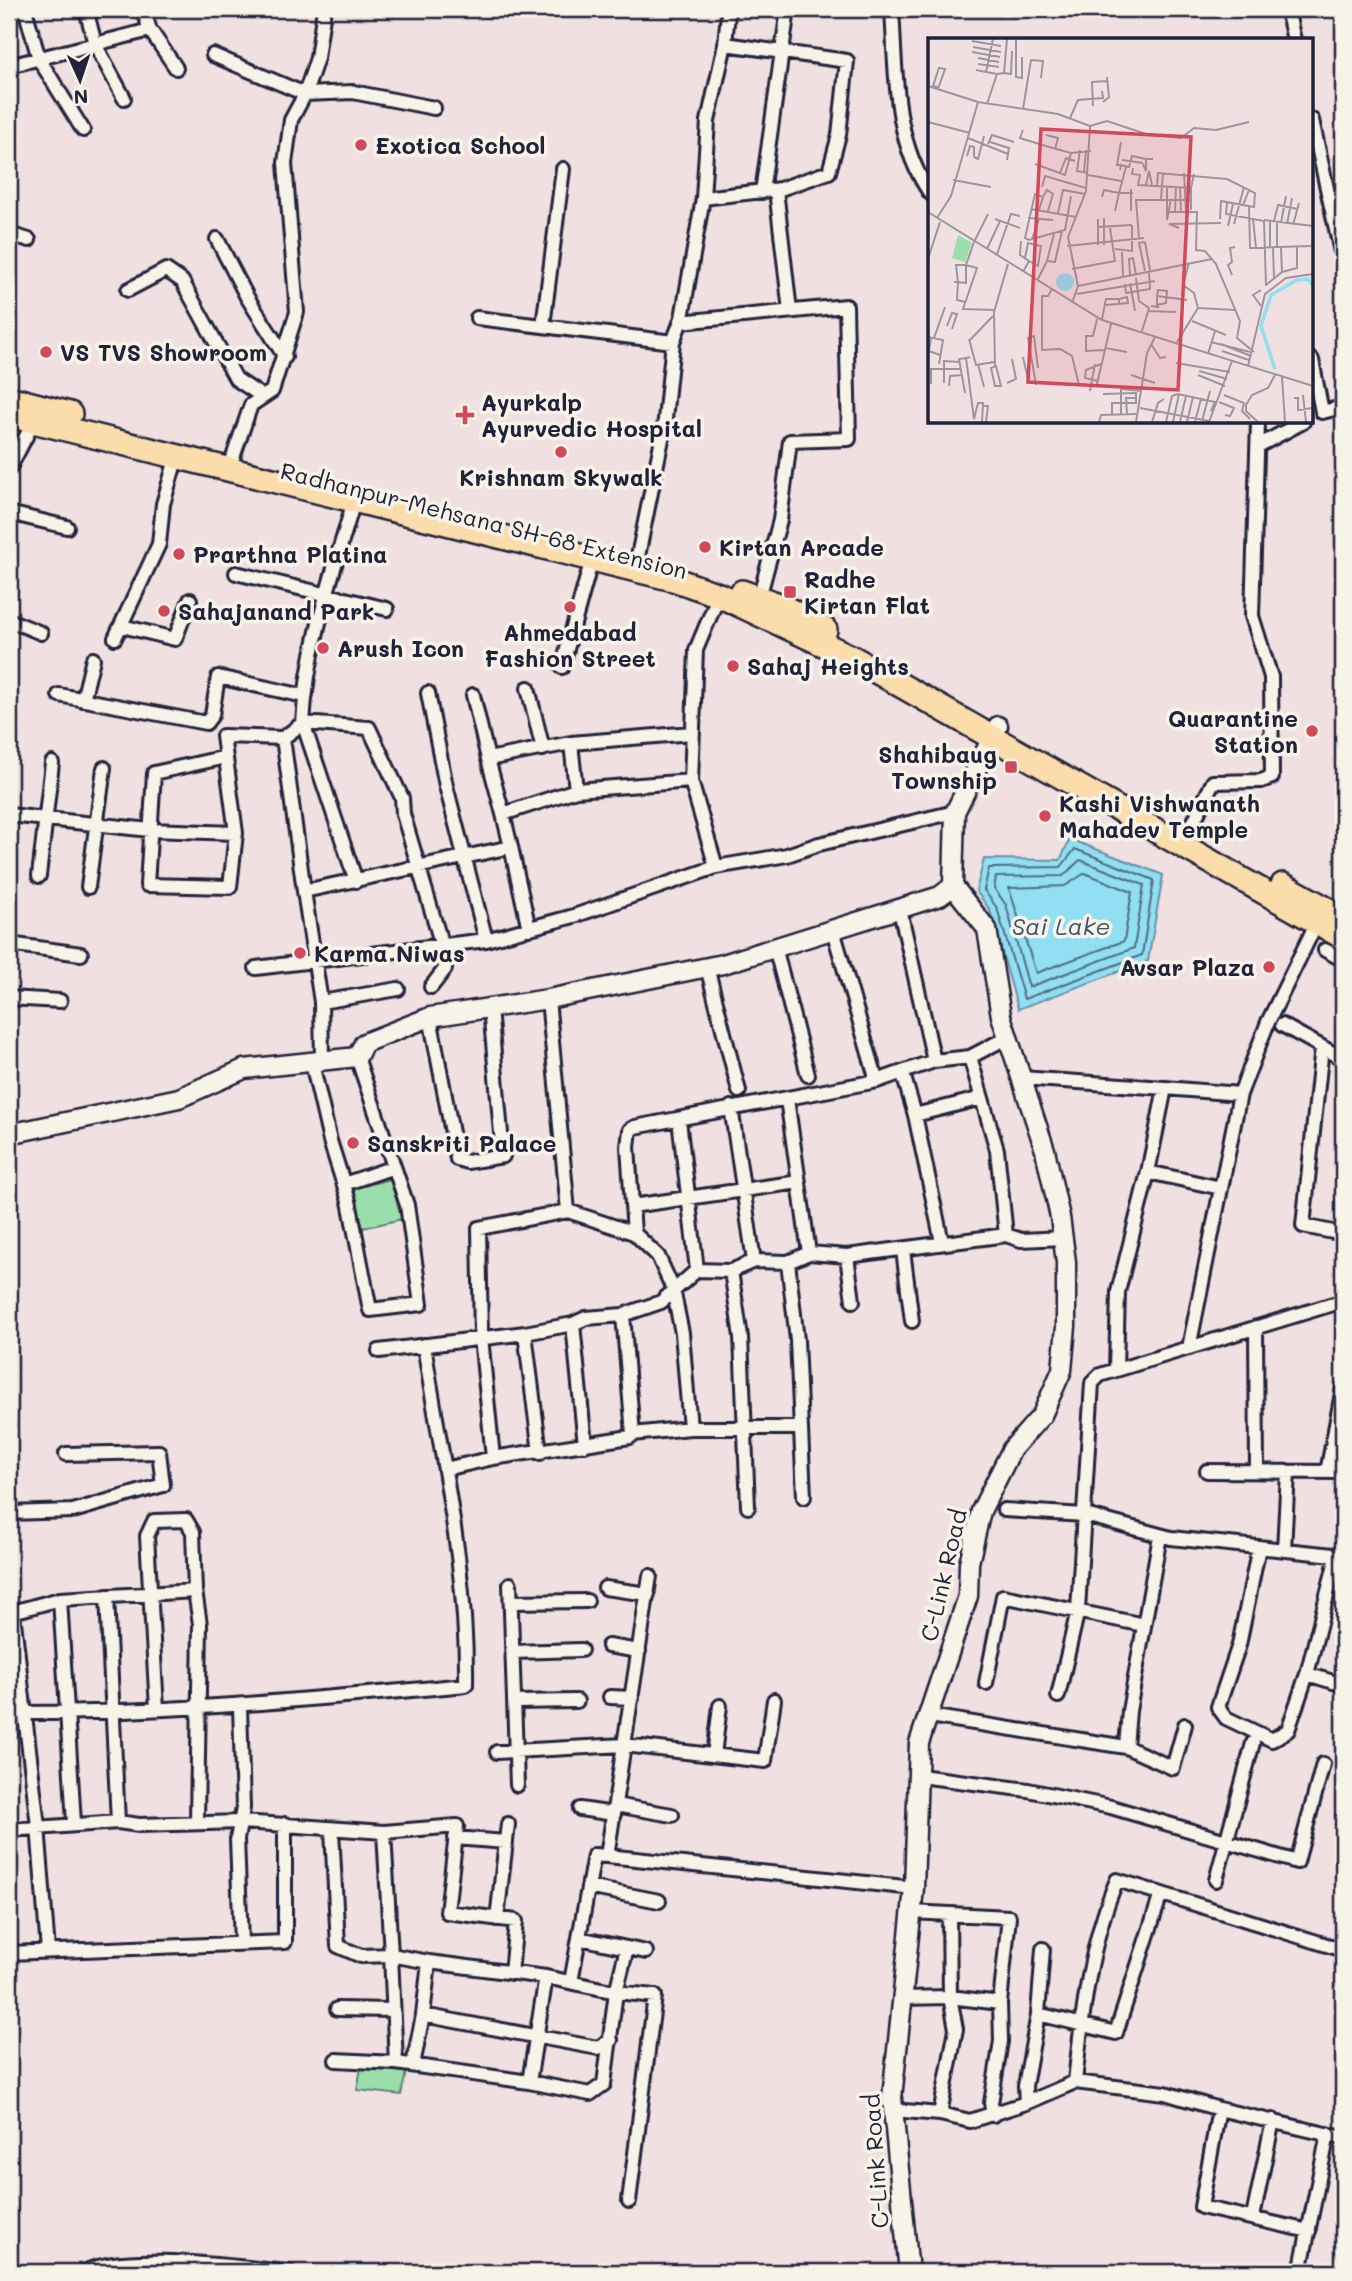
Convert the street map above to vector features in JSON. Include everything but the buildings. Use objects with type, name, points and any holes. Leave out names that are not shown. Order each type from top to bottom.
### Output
[{"type":"highway","name":"Radhanpur-Mehsana SH-68 Extension","points":[[9,398],[230,462],[638,556],[782,606],[995,732],[1186,840],[1343,918]]},
{"type":"highway","points":[[9,415],[177,456],[230,462],[354,501],[673,579],[719,595],[853,659],[995,732]]},
{"type":"highway","points":[[1186,840],[1317,922],[1334,943]]},
{"type":"street","points":[[25,9],[39,59],[83,130]]},
{"type":"street","points":[[86,9],[95,44],[124,98]]},
{"type":"street","points":[[143,9],[150,30],[176,68]]},
{"type":"street","points":[[230,462],[251,405],[272,391],[285,357],[297,312],[285,163],[291,120],[305,94],[317,58],[324,9]]},
{"type":"street","points":[[788,9],[769,191],[790,311]]},
{"type":"street","points":[[892,9],[904,136],[916,174],[928,190]]},
{"type":"street","points":[[1287,9],[1294,38]]},
{"type":"street","points":[[638,556],[664,429],[673,342],[680,322],[703,198],[708,121],[725,44],[728,13]]},
{"type":"street","points":[[17,64],[150,30]]},
{"type":"street","points":[[703,198],[769,191],[829,172],[839,135],[847,61],[725,44]]},
{"type":"street","points":[[213,55],[305,94],[353,92],[434,108]]},
{"type":"street","points":[[1314,129],[1343,261]]},
{"type":"street","points":[[543,326],[563,169]]},
{"type":"street","points":[[1330,201],[1343,197]]},
{"type":"street","points":[[9,233],[29,240]]},
{"type":"street","points":[[217,239],[247,297],[285,357]]},
{"type":"street","points":[[128,290],[166,270],[182,281],[236,379],[263,397]]},
{"type":"street","points":[[680,322],[846,306],[849,439],[790,441],[779,520],[759,598]]},
{"type":"street","points":[[477,318],[673,342]]},
{"type":"street","points":[[1314,382],[1317,414],[1343,407]]},
{"type":"street","points":[[9,469],[34,421]]},
{"type":"street","points":[[1186,840],[1213,782],[1272,778],[1271,677],[1252,616],[1258,424]]},
{"type":"street","points":[[1258,446],[1299,424]]},
{"type":"street","points":[[115,638],[159,544],[163,504],[177,456]]},
{"type":"street","points":[[354,501],[325,597],[304,696],[303,723],[356,881]]},
{"type":"street","points":[[9,513],[67,527]]},
{"type":"street","points":[[562,667],[592,559]]},
{"type":"street","points":[[236,573],[325,597],[387,609]]},
{"type":"street","points":[[716,867],[691,781],[696,650],[719,595]]},
{"type":"street","points":[[122,626],[175,639],[190,600]]},
{"type":"street","points":[[9,620],[41,633]]},
{"type":"street","points":[[83,699],[93,659]]},
{"type":"street","points":[[59,695],[206,723],[212,715],[218,677],[304,696]]},
{"type":"street","points":[[528,688],[543,748]]},
{"type":"street","points":[[428,693],[464,859],[486,940]]},
{"type":"street","points":[[473,695],[529,929]]},
{"type":"street","points":[[226,757],[154,773],[147,885],[230,887],[236,833],[226,757],[223,736],[283,738],[303,723],[369,728],[402,798],[403,814],[442,946],[445,969],[431,987]]},
{"type":"street","points":[[283,738],[321,1002],[317,1062],[370,1310],[421,1304],[407,1205],[358,1057],[364,1043],[430,1017],[548,999],[707,967],[940,896],[953,887],[955,812],[995,732]]},
{"type":"street","points":[[488,759],[571,743],[692,733]]},
{"type":"street","points":[[571,743],[576,790]]},
{"type":"street","points":[[39,876],[48,819],[51,762]]},
{"type":"street","points":[[88,887],[104,768]]},
{"type":"street","points":[[503,814],[576,790],[691,781]]},
{"type":"street","points":[[256,968],[486,940],[529,929],[716,867],[787,855],[819,844],[955,812]]},
{"type":"street","points":[[9,815],[150,830],[236,833]]},
{"type":"street","points":[[304,891],[312,887],[418,869],[511,847]]},
{"type":"street","name":"C-Link Road","points":[[909,2272],[893,2110],[901,1998],[914,1888],[920,1776],[919,1743],[968,1596],[969,1563],[981,1511],[1012,1448],[1042,1415],[1062,1370],[1066,1326],[1063,1238],[1045,1150],[1001,1016],[987,929],[953,887]]},
{"type":"street","points":[[900,910],[934,1061]]},
{"type":"street","points":[[1189,1348],[1240,1094],[1268,1022],[1317,922]]},
{"type":"street","points":[[834,930],[877,1080]]},
{"type":"street","points":[[1334,943],[1343,960]]},
{"type":"street","points":[[9,944],[81,954]]},
{"type":"street","points":[[775,947],[808,1075]]},
{"type":"street","points":[[707,967],[739,1091]]},
{"type":"street","points":[[321,1002],[398,989]]},
{"type":"street","points":[[9,998],[60,1001]]},
{"type":"street","points":[[548,999],[568,1211]]},
{"type":"street","points":[[430,1017],[457,1159],[467,1162],[503,1156],[491,1008]]},
{"type":"street","points":[[1282,1025],[1343,1059]]},
{"type":"street","points":[[634,1233],[628,1147],[630,1130],[644,1124],[679,1120],[731,1107],[787,1100],[903,1074],[934,1061],[970,1057],[1008,1037]]},
{"type":"street","points":[[1322,1047],[1303,1226],[1343,1234]]},
{"type":"street","points":[[9,1134],[179,1098],[244,1069],[358,1057]]},
{"type":"street","points":[[970,1057],[997,1150],[1006,1235]]},
{"type":"street","points":[[903,1074],[915,1115],[942,1242]]},
{"type":"street","points":[[1021,1078],[1240,1094]]},
{"type":"street","points":[[1116,1370],[1118,1292],[1149,1172],[1165,1088]]},
{"type":"street","points":[[915,1115],[982,1098]]},
{"type":"street","points":[[787,1100],[808,1253]]},
{"type":"street","points":[[731,1107],[754,1261]]},
{"type":"street","points":[[679,1120],[697,1270]]},
{"type":"street","points":[[344,1184],[394,1167]]},
{"type":"street","points":[[1149,1172],[1221,1188]]},
{"type":"street","points":[[632,1206],[799,1182]]},
{"type":"street","points":[[493,1458],[481,1337],[479,1228],[568,1211],[634,1233],[658,1256],[673,1289],[682,1333],[690,1428]]},
{"type":"street","points":[[379,1350],[524,1332],[573,1324],[586,1318],[623,1315],[661,1302],[697,1270],[732,1271],[754,1261],[788,1262],[808,1253],[847,1256],[1006,1235],[1021,1240],[1063,1238]]},
{"type":"street","points":[[902,1250],[912,1321]]},
{"type":"street","points":[[847,1256],[853,1301]]},
{"type":"street","points":[[788,1262],[797,1340],[804,1497]]},
{"type":"street","points":[[732,1271],[741,1337],[748,1507]]},
{"type":"street","points":[[1058,1696],[1078,1609],[1086,1515],[1092,1383],[1100,1374],[1343,1301]]},
{"type":"street","points":[[623,1315],[633,1434]]},
{"type":"street","points":[[573,1324],[585,1445]]},
{"type":"street","points":[[1256,1327],[1257,1472]]},
{"type":"street","points":[[524,1332],[540,1453]]},
{"type":"street","points":[[9,1713],[67,1714],[240,1706],[466,1685],[467,1644],[445,1469],[424,1345]]},
{"type":"street","points":[[1327,1472],[1343,1388]]},
{"type":"street","points":[[445,1469],[633,1434],[690,1428],[800,1428]]},
{"type":"street","points":[[9,1513],[73,1511],[163,1485],[159,1452],[66,1454]]},
{"type":"street","points":[[1206,1471],[1343,1472]]},
{"type":"street","points":[[1284,1550],[1288,1472]]},
{"type":"street","points":[[1004,1510],[1086,1515],[1160,1536],[1259,1547],[1284,1550],[1340,1556],[1307,1674],[1288,1730],[1272,1740],[1226,1718],[1218,1707],[1239,1645],[1259,1547]]},
{"type":"street","points":[[157,1709],[147,1536],[154,1521],[177,1518],[186,1520],[192,1532],[195,1591],[200,1624],[197,1822]]},
{"type":"street","points":[[1126,1747],[1160,1536]]},
{"type":"street","points":[[607,1856],[650,1576]]},
{"type":"street","points":[[510,1584],[516,1785]]},
{"type":"street","points":[[605,1588],[648,1594]]},
{"type":"street","points":[[48,1951],[38,1826],[11,1613],[60,1599],[195,1591]]},
{"type":"street","points":[[107,1596],[115,1710],[117,1822]]},
{"type":"street","points":[[986,1683],[1003,1596],[1078,1609],[1144,1625]]},
{"type":"street","points":[[60,1599],[74,1823]]},
{"type":"street","points":[[511,1602],[587,1601]]},
{"type":"street","points":[[608,1646],[639,1651]]},
{"type":"street","points":[[513,1652],[580,1650]]},
{"type":"street","points":[[1307,1674],[1343,1685]]},
{"type":"street","points":[[610,1697],[632,1698]]},
{"type":"street","points":[[496,1752],[624,1745],[765,1761],[774,1700]]},
{"type":"street","points":[[515,1702],[578,1701]]},
{"type":"street","points":[[240,1706],[241,1822],[237,1839],[241,1943]]},
{"type":"street","points":[[714,1755],[720,1706]]},
{"type":"street","points":[[929,1716],[1126,1747],[1173,1768],[1185,1725]]},
{"type":"street","points":[[1216,1880],[1253,1743]]},
{"type":"street","points":[[920,1776],[1028,1790],[1111,1807],[1297,1862],[1323,1764]]},
{"type":"street","points":[[580,1809],[671,1815]]},
{"type":"street","points":[[9,1830],[74,1823],[83,1826],[117,1822],[139,1825],[241,1822],[384,1832],[457,1826],[447,1912],[516,1921],[511,1973]]},
{"type":"street","points":[[9,1953],[285,1942],[285,1824]]},
{"type":"street","points":[[498,1919],[508,1824]]},
{"type":"street","points":[[332,1830],[338,1946],[362,1956],[391,1955],[655,1996],[628,2201]]},
{"type":"street","points":[[384,1832],[396,2063]]},
{"type":"street","points":[[455,1838],[506,1842]]},
{"type":"street","points":[[571,1982],[594,1854],[914,1888]]},
{"type":"street","points":[[1075,2082],[1081,2024],[1105,1907],[1117,1880],[1343,1950]]},
{"type":"street","points":[[588,1887],[659,1901]]},
{"type":"street","points":[[1038,2014],[1116,2033],[1161,1894]]},
{"type":"street","points":[[911,1912],[1009,1917],[1000,2003],[1001,2041],[991,2103],[992,2115]]},
{"type":"street","points":[[940,2114],[956,2029],[950,1997],[949,1914]]},
{"type":"street","points":[[579,1938],[646,1952]]},
{"type":"street","points":[[336,2060],[413,2065],[590,2094],[604,2084],[616,1992],[627,1948]]},
{"type":"street","points":[[1026,2103],[1025,2086],[1038,2014],[1043,1949]]},
{"type":"street","points":[[413,2065],[423,2015],[429,1962]]},
{"type":"street","points":[[529,2082],[546,1977]]},
{"type":"street","points":[[901,1998],[950,1997],[1000,2003]]},
{"type":"street","points":[[337,2009],[393,2010]]},
{"type":"street","points":[[423,2015],[598,2048],[611,2040]]},
{"type":"street","points":[[893,2110],[940,2114],[970,2121],[1026,2103],[1075,2082],[1165,2093],[1219,2109],[1343,2138]]},
{"type":"street","points":[[1219,2109],[1201,2207],[1308,2231]]},
{"type":"street","points":[[1253,2217],[1273,2120]]},
{"type":"street","points":[[1300,2272],[1328,2134]]},
{"type":"street","points":[[83,2272],[97,2267],[168,2262],[289,2272]]},
{"type":"green space","points":[[390,1179],[402,1219],[363,1228],[353,1189]]},
{"type":"green space","points":[[361,2068],[406,2072],[401,2095],[357,2090]]},
{"type":"water","name":"Sai Lake","points":[[1070,839],[1163,875],[1148,961],[1018,1009],[990,910],[976,891],[984,859],[1060,860]]},
{"type":"place","name":"Exotica School","points":[[361,145]]},
{"type":"place","name":"VS TVS Showroom","points":[[46,352]]},
{"type":"place","name":"Ayurkalp Ayurvedic Hospital","points":[[465,415]]},
{"type":"place","name":"Krishnam Skywalk","points":[[561,452]]},
{"type":"place","name":"Kirtan Arcade","points":[[705,547]]},
{"type":"place","name":"Prarthna Platina","points":[[179,554]]},
{"type":"place","name":"Radhe Kirtan Flat","points":[[790,592]]},
{"type":"place","name":"Ahmedabad Fashion Street","points":[[570,607]]},
{"type":"place","name":"Sahajanand Park","points":[[164,611]]},
{"type":"place","name":"Arush Icon","points":[[323,648]]},
{"type":"place","name":"Sahaj Heights","points":[[733,666]]},
{"type":"place","name":"Quarantine Station","points":[[1312,731]]},
{"type":"place","name":"Shahibaug Township","points":[[1011,767]]},
{"type":"place","name":"Kashi Vishwanath Mahadev Temple","points":[[1045,816]]},
{"type":"place","name":"Karma Niwas","points":[[300,953]]},
{"type":"place","name":"Avsar Plaza","points":[[1269,967]]},
{"type":"place","name":"Sanskriti Palace","points":[[353,1143]]}]
